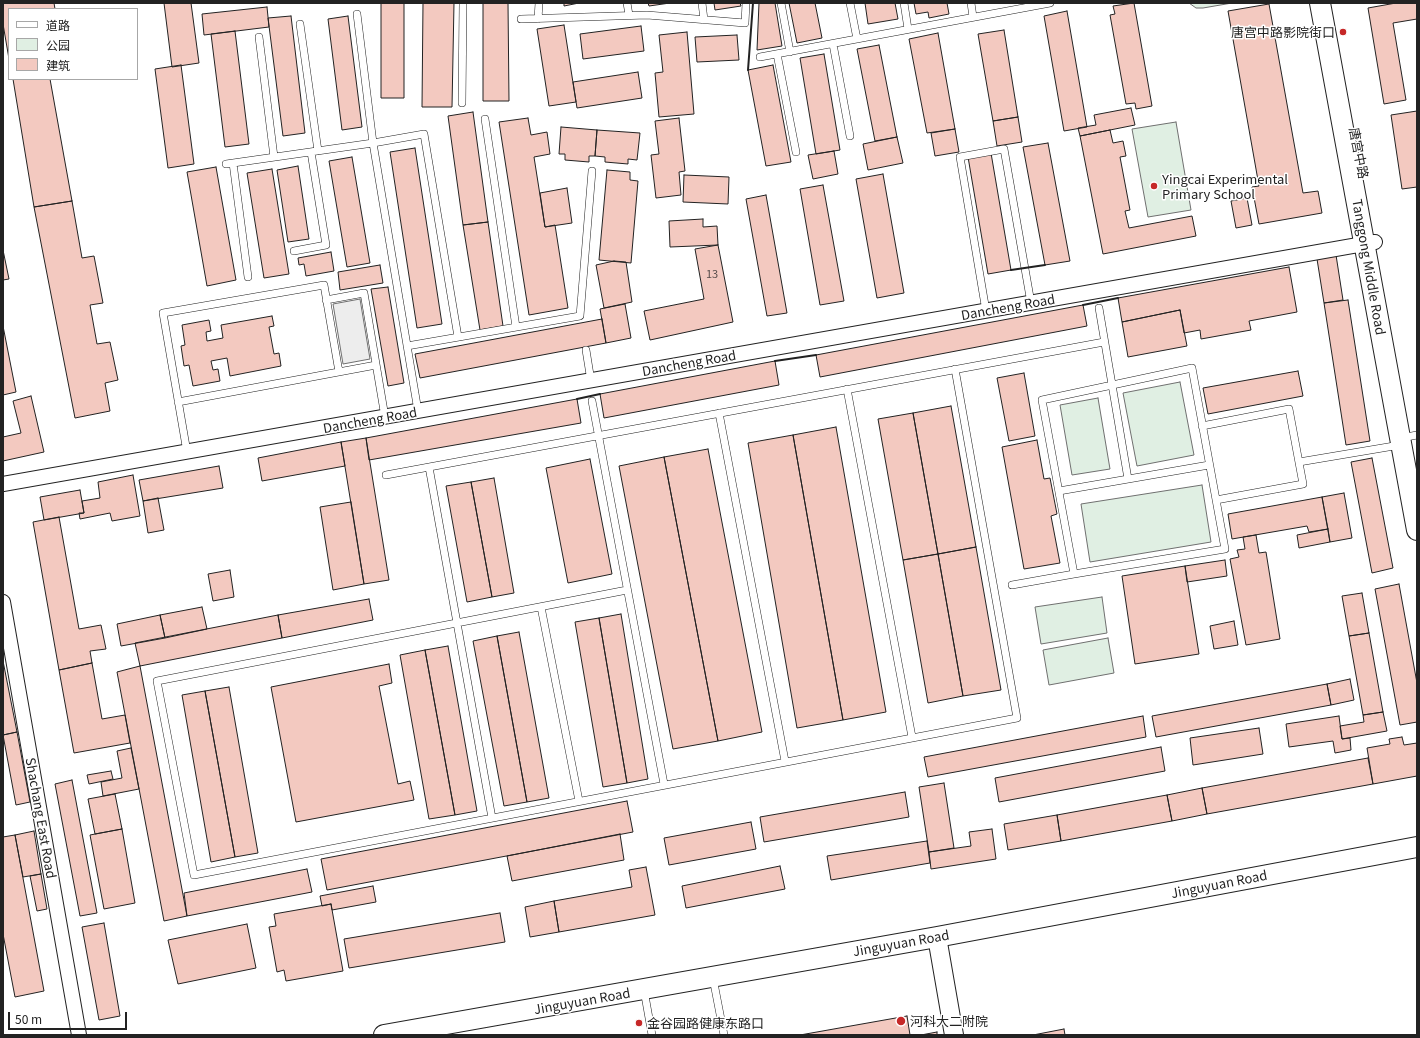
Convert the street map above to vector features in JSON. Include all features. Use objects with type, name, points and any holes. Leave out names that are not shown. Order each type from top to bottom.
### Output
[{"type":"main road","name":"Tanggong Middle Road","points":[[1320,3],[1370,243]]},
{"type":"main road","name":"唐宫中路","points":[[1330,3],[1370,243],[1408,438],[1417,468]]},
{"type":"main road","points":[[1408,438],[1417,530]]},
{"type":"main road","name":"Jinguyuan Road","points":[[938,942],[1417,847]]},
{"type":"main road","name":"Jinguyuan Road","points":[[455,1035],[714,982],[1417,858]]},
{"type":"main road","name":"Jinguyuan Road","points":[[384,1035],[645,995]]},
{"type":"street","name":"Dancheng Road","points":[[3,484],[1370,243]]},
{"type":"street","name":"Shachang East Road","points":[[3,602],[79,1035]]},
{"type":"street","points":[[938,942],[954,1035]]},
{"type":"lane","points":[[462,104],[463,3]]},
{"type":"lane","points":[[538,19],[539,3]]},
{"type":"lane","points":[[627,3],[629,15]]},
{"type":"lane","points":[[702,3],[704,20]]},
{"type":"lane","points":[[521,19],[647,15],[746,23],[746,3]]},
{"type":"lane","points":[[781,3],[790,52]]},
{"type":"lane","points":[[850,3],[857,39]]},
{"type":"lane","points":[[904,3],[908,29]]},
{"type":"lane","points":[[971,3],[973,17]]},
{"type":"lane","points":[[760,57],[973,17],[1027,5],[1050,3]]},
{"type":"lane","points":[[357,14],[373,143],[418,411]]},
{"type":"lane","points":[[294,251],[326,245],[300,24]]},
{"type":"lane","points":[[259,37],[274,157]]},
{"type":"lane","points":[[833,44],[850,136]]},
{"type":"lane","points":[[777,54],[796,152]]},
{"type":"lane","points":[[485,119],[516,327]]},
{"type":"lane","points":[[248,277],[230,163],[314,152],[424,134],[458,337]]},
{"type":"lane","points":[[986,311],[960,157],[1004,149],[1031,303]]},
{"type":"lane","points":[[407,346],[516,327],[581,318],[592,171]]},
{"type":"lane","points":[[187,452],[163,312],[324,285],[339,372]]},
{"type":"lane","points":[[326,300],[364,293],[385,417]]},
{"type":"lane","points":[[1099,308],[1128,479]]},
{"type":"lane","points":[[386,475],[1104,342]]},
{"type":"lane","points":[[586,350],[591,381]]},
{"type":"lane","points":[[178,402],[376,365]]},
{"type":"lane","points":[[1012,585],[1225,549],[1192,368],[1042,400],[1074,574]]},
{"type":"lane","points":[[627,590],[157,681],[194,875],[664,784],[1017,718],[954,369]]},
{"type":"lane","points":[[847,389],[912,737]]},
{"type":"lane","points":[[592,401],[664,784]]},
{"type":"lane","points":[[1202,426],[1289,409],[1303,484],[1216,500]]},
{"type":"lane","points":[[719,413],[785,762]]},
{"type":"lane","points":[[1299,462],[1408,438]]},
{"type":"lane","points":[[1059,491],[1209,465]]},
{"type":"lane","points":[[428,467],[492,818]]},
{"type":"lane","points":[[541,607],[579,801]]},
{"type":"lane","points":[[714,982],[724,1035]]},
{"type":"lane","points":[[645,995],[652,1035]]},
{"type":"green space","points":[[1189,3],[1232,3],[1196,8]]},
{"type":"green space","points":[[1176,122],[1191,210],[1148,217],[1132,129]]},
{"type":"green space","points":[[1180,382],[1194,455],[1137,466],[1123,393]]},
{"type":"green space","points":[[1098,398],[1110,469],[1072,475],[1060,405]]},
{"type":"green space","points":[[1202,485],[1211,542],[1090,562],[1081,504]]},
{"type":"green space","points":[[1102,597],[1107,633],[1041,644],[1035,607]]},
{"type":"green space","points":[[1108,638],[1114,673],[1049,685],[1043,650]]},
{"type":"shaded area","points":[[360,299],[370,359],[343,364],[333,304]]},
{"type":"building","points":[[3,3],[54,3],[55,8],[8,8],[8,53],[3,24]]},
{"type":"building","points":[[164,3],[191,3],[199,63],[172,67]]},
{"type":"building","points":[[381,3],[404,3],[404,98],[381,98]]},
{"type":"building","points":[[423,3],[454,3],[452,107],[422,107]]},
{"type":"building","points":[[483,3],[508,3],[509,101],[483,101]]},
{"type":"building","points":[[564,3],[579,3],[564,6]]},
{"type":"building","points":[[648,3],[670,3],[649,6]]},
{"type":"building","points":[[714,3],[740,3],[741,6],[715,10]]},
{"type":"building","points":[[759,3],[775,3],[782,46],[757,50]]},
{"type":"building","points":[[789,3],[815,3],[822,38],[797,43]]},
{"type":"building","points":[[865,3],[895,3],[898,19],[868,24]]},
{"type":"building","points":[[914,3],[947,3],[949,14],[929,18],[928,12],[916,14]]},
{"type":"building","points":[[1134,3],[1152,106],[1136,109],[1135,103],[1126,104],[1110,15],[1115,14],[1113,6]]},
{"type":"building","points":[[1396,3],[1417,3],[1417,19],[1393,23],[1406,100],[1384,104],[1368,8]]},
{"type":"building","points":[[1269,4],[1303,193],[1318,191],[1322,213],[1259,224],[1252,187],[1259,186],[1228,11]]},
{"type":"building","points":[[267,7],[269,27],[204,35],[202,14]]},
{"type":"building","points":[[1067,11],[1087,127],[1064,131],[1044,16]]},
{"type":"building","points":[[291,16],[305,133],[283,136],[268,18]]},
{"type":"building","points":[[348,16],[362,127],[342,130],[328,19]]},
{"type":"building","points":[[564,25],[576,102],[549,106],[537,29]]},
{"type":"building","points":[[641,26],[644,51],[583,59],[580,34]]},
{"type":"building","points":[[1004,30],[1018,117],[993,121],[978,34]]},
{"type":"building","points":[[235,31],[249,144],[225,147],[211,34]]},
{"type":"building","points":[[687,32],[694,114],[659,117],[655,73],[663,72],[659,35]]},
{"type":"building","points":[[938,33],[955,129],[927,133],[909,39]]},
{"type":"building","points":[[737,35],[739,60],[697,62],[695,37]]},
{"type":"building","points":[[879,45],[897,137],[875,141],[857,49]]},
{"type":"building","points":[[824,54],[840,150],[816,154],[800,58]]},
{"type":"building","points":[[181,65],[194,164],[168,168],[155,69]]},
{"type":"building","points":[[773,65],[791,162],[766,166],[748,70]]},
{"type":"building","points":[[638,72],[642,98],[577,108],[573,82]]},
{"type":"building","points":[[13,80],[50,80],[72,201],[34,207]]},
{"type":"building","points":[[1131,108],[1135,125],[1080,136],[1078,128],[1096,125],[1094,115]]},
{"type":"building","points":[[1417,111],[1417,187],[1402,189],[1391,115]]},
{"type":"building","points":[[473,112],[488,222],[463,225],[448,116]]},
{"type":"building","points":[[1018,117],[1022,142],[997,146],[993,121]]},
{"type":"building","points":[[528,118],[531,135],[547,132],[550,154],[534,157],[545,227],[555,225],[568,308],[529,315],[499,122]]},
{"type":"building","points":[[679,118],[685,171],[679,172],[681,195],[656,198],[651,155],[659,154],[655,121]]},
{"type":"building","points":[[561,127],[597,130],[595,156],[589,156],[589,162],[565,160],[565,154],[559,154]]},
{"type":"building","points":[[955,129],[959,152],[935,156],[931,133]]},
{"type":"building","points":[[597,130],[640,133],[637,160],[628,159],[628,164],[605,162],[605,157],[595,156]]},
{"type":"building","points":[[1110,130],[1113,143],[1123,141],[1126,156],[1120,157],[1130,210],[1125,211],[1129,228],[1192,216],[1196,236],[1103,254],[1080,136]]},
{"type":"building","points":[[897,137],[903,163],[868,170],[863,144]]},
{"type":"building","points":[[1048,143],[1070,261],[1045,265],[1023,147]]},
{"type":"building","points":[[415,148],[442,324],[417,328],[390,152]]},
{"type":"building","points":[[834,151],[838,174],[813,179],[808,155]]},
{"type":"building","points":[[991,153],[1011,270],[988,274],[968,157]]},
{"type":"building","points":[[352,157],[370,263],[347,267],[329,161]]},
{"type":"building","points":[[298,166],[309,239],[288,242],[277,170]]},
{"type":"building","points":[[216,167],[236,280],[207,286],[187,172]]},
{"type":"building","points":[[272,169],[289,274],[264,278],[247,173]]},
{"type":"building","points":[[607,170],[630,172],[630,180],[638,181],[631,263],[599,260]]},
{"type":"building","points":[[883,174],[904,293],[877,298],[856,179]]},
{"type":"building","points":[[684,175],[729,177],[728,204],[683,202]]},
{"type":"building","points":[[823,185],[844,301],[820,305],[800,189]]},
{"type":"building","points":[[567,188],[572,223],[545,227],[540,193]]},
{"type":"building","points":[[766,195],[787,313],[767,316],[746,199]]},
{"type":"building","points":[[1247,198],[1252,225],[1236,228],[1231,201]]},
{"type":"building","points":[[72,201],[82,258],[94,256],[103,303],[90,305],[97,344],[110,342],[118,380],[105,383],[110,411],[75,418],[34,207]]},
{"type":"building","points":[[703,219],[703,227],[717,226],[718,245],[670,247],[669,221]]},
{"type":"building","points":[[488,222],[503,326],[480,330],[463,225]]},
{"type":"building","points":[[718,245],[733,322],[650,340],[644,311],[704,299],[695,249]]},
{"type":"building","points":[[3,250],[9,279],[3,280]]},
{"type":"building","points":[[331,252],[334,271],[306,276],[304,264],[299,265],[298,258]]},
{"type":"building","points":[[1336,255],[1343,300],[1324,303],[1317,259]]},
{"type":"building","points":[[614,261],[626,262],[632,302],[604,308],[596,265]]},
{"type":"building","points":[[380,265],[383,283],[340,290],[338,272]]},
{"type":"building","points":[[1289,267],[1297,312],[1249,321],[1251,330],[1201,339],[1200,330],[1184,333],[1180,310],[1122,322],[1118,298]]},
{"type":"building","points":[[388,287],[404,383],[388,386],[371,289]]},
{"type":"building","points":[[1348,300],[1370,441],[1346,445],[1324,303]]},
{"type":"building","points":[[625,304],[631,338],[606,343],[600,309]]},
{"type":"building","points":[[1083,305],[1087,326],[820,377],[816,355]]},
{"type":"building","points":[[1180,310],[1187,346],[1128,357],[1122,322]]},
{"type":"building","points":[[272,316],[274,326],[269,327],[274,354],[279,353],[281,366],[230,376],[227,358],[211,361],[213,370],[218,369],[220,381],[193,386],[189,365],[184,366],[181,346],[185,345],[182,325],[209,320],[211,331],[206,332],[207,341],[223,338],[221,325]]},
{"type":"building","points":[[602,319],[606,343],[420,378],[415,354]]},
{"type":"building","points":[[3,326],[16,392],[3,395]]},
{"type":"building","points":[[775,361],[779,385],[604,418],[600,394]]},
{"type":"building","points":[[1298,371],[1303,396],[1208,414],[1203,388]]},
{"type":"building","points":[[1024,373],[1035,436],[1009,441],[997,378]]},
{"type":"building","points":[[31,396],[44,452],[3,461],[3,437],[21,433],[13,401]]},
{"type":"building","points":[[577,399],[581,423],[369,460],[366,438]]},
{"type":"building","points":[[951,406],[976,547],[938,554],[913,413]]},
{"type":"building","points":[[913,413],[938,554],[903,560],[878,419]]},
{"type":"building","points":[[836,427],[886,712],[843,720],[793,435]]},
{"type":"building","points":[[793,435],[843,720],[797,728],[748,443]]},
{"type":"building","points":[[366,438],[389,580],[364,584],[341,442]]},
{"type":"building","points":[[1037,440],[1044,479],[1050,478],[1057,514],[1051,516],[1060,563],[1024,569],[1002,447]]},
{"type":"building","points":[[341,442],[345,466],[262,481],[258,458]]},
{"type":"building","points":[[708,449],[762,732],[718,741],[664,457]]},
{"type":"building","points":[[664,457],[718,741],[673,749],[619,466]]},
{"type":"building","points":[[1372,458],[1393,568],[1372,573],[1351,462]]},
{"type":"building","points":[[590,459],[612,574],[568,583],[546,468]]},
{"type":"building","points":[[219,466],[223,488],[143,501],[139,480]]},
{"type":"building","points":[[133,475],[140,516],[112,521],[110,513],[80,519],[79,513],[84,513],[82,501],[100,498],[98,482]]},
{"type":"building","points":[[494,478],[514,593],[492,597],[471,482]]},
{"type":"building","points":[[471,482],[492,597],[467,602],[446,486]]},
{"type":"building","points":[[80,490],[84,513],[44,520],[40,497]]},
{"type":"building","points":[[1344,493],[1352,538],[1330,542],[1322,497]]},
{"type":"building","points":[[1322,497],[1328,529],[1309,532],[1307,526],[1232,539],[1228,514]]},
{"type":"building","points":[[158,498],[164,530],[148,533],[143,501]]},
{"type":"building","points":[[351,502],[364,584],[333,590],[320,507]]},
{"type":"building","points":[[59,517],[79,629],[101,625],[106,649],[90,651],[92,663],[59,670],[33,522]]},
{"type":"building","points":[[1328,529],[1330,542],[1299,548],[1297,535]]},
{"type":"building","points":[[1256,535],[1259,553],[1266,552],[1280,639],[1246,645],[1230,559],[1239,557],[1237,550],[1245,549],[1243,537]]},
{"type":"building","points":[[976,547],[1001,690],[963,696],[938,554]]},
{"type":"building","points":[[938,554],[963,696],[928,703],[903,560]]},
{"type":"building","points":[[1225,560],[1227,576],[1187,582],[1185,566]]},
{"type":"building","points":[[1185,566],[1199,654],[1135,664],[1122,576]]},
{"type":"building","points":[[230,570],[234,597],[213,601],[208,574]]},
{"type":"building","points":[[1399,584],[1417,683],[1417,722],[1400,725],[1375,589]]},
{"type":"building","points":[[1362,593],[1369,633],[1349,636],[1342,596]]},
{"type":"building","points":[[369,599],[373,620],[282,638],[278,615]]},
{"type":"building","points":[[202,607],[207,629],[165,638],[160,615]]},
{"type":"building","points":[[621,614],[648,779],[627,783],[599,618]]},
{"type":"building","points":[[160,615],[165,638],[121,646],[117,624]]},
{"type":"building","points":[[278,615],[282,638],[140,666],[135,643]]},
{"type":"building","points":[[599,618],[627,783],[603,787],[575,622]]},
{"type":"building","points":[[1234,621],[1238,645],[1214,649],[1210,626]]},
{"type":"building","points":[[519,632],[549,798],[527,802],[497,636]]},
{"type":"building","points":[[1369,633],[1383,712],[1363,715],[1349,636]]},
{"type":"building","points":[[497,636],[527,802],[504,806],[473,641]]},
{"type":"building","points":[[448,646],[477,811],[455,815],[425,650]]},
{"type":"building","points":[[425,650],[455,815],[429,819],[400,655]]},
{"type":"building","points":[[3,661],[17,732],[3,735]]},
{"type":"building","points":[[92,663],[102,719],[125,715],[130,743],[74,753],[59,670]]},
{"type":"building","points":[[389,664],[392,683],[379,686],[398,784],[410,781],[414,800],[296,822],[271,687]]},
{"type":"building","points":[[140,666],[187,916],[164,921],[117,672]]},
{"type":"building","points":[[1350,679],[1354,700],[1331,705],[1327,684]]},
{"type":"building","points":[[1327,684],[1331,705],[1156,737],[1152,716]]},
{"type":"building","points":[[229,687],[258,853],[235,857],[205,691]]},
{"type":"building","points":[[205,691],[235,857],[211,862],[182,695]]},
{"type":"building","points":[[1383,712],[1387,731],[1342,739],[1340,726],[1364,722],[1363,715]]},
{"type":"building","points":[[1143,716],[1146,737],[928,777],[924,757]]},
{"type":"building","points":[[1339,716],[1342,739],[1350,738],[1351,750],[1335,753],[1333,741],[1289,747],[1286,724]]},
{"type":"building","points":[[1259,728],[1263,754],[1193,765],[1190,738]]},
{"type":"building","points":[[17,732],[30,802],[16,805],[3,735]]},
{"type":"building","points":[[1402,737],[1404,745],[1417,743],[1417,776],[1373,784],[1367,748],[1390,744],[1389,739]]},
{"type":"building","points":[[1161,747],[1165,771],[999,802],[995,778]]},
{"type":"building","points":[[131,748],[139,789],[103,796],[101,782],[122,778],[117,751]]},
{"type":"building","points":[[1368,758],[1373,784],[1207,814],[1202,788]]},
{"type":"building","points":[[111,771],[113,779],[89,784],[87,775]]},
{"type":"building","points":[[72,780],[97,913],[80,916],[55,784]]},
{"type":"building","points":[[944,783],[954,848],[929,852],[919,787]]},
{"type":"building","points":[[1202,788],[1207,814],[1172,821],[1167,795]]},
{"type":"building","points":[[905,792],[909,817],[764,842],[760,817]]},
{"type":"building","points":[[115,794],[122,829],[95,834],[88,799]]},
{"type":"building","points":[[1167,795],[1172,821],[1061,841],[1057,815]]},
{"type":"building","points":[[627,801],[633,832],[327,890],[321,859]]},
{"type":"building","points":[[1057,815],[1061,841],[1008,850],[1004,824]]},
{"type":"building","points":[[751,822],[756,849],[669,865],[664,838]]},
{"type":"building","points":[[122,829],[135,903],[104,909],[90,835]]},
{"type":"building","points":[[992,829],[996,859],[931,869],[929,852],[971,846],[969,832]]},
{"type":"building","points":[[34,831],[41,874],[23,877],[15,835]]},
{"type":"building","points":[[620,834],[624,860],[512,881],[507,856]]},
{"type":"building","points":[[15,835],[44,991],[15,997],[3,934],[3,837]]},
{"type":"building","points":[[927,841],[930,863],[831,880],[827,856]]},
{"type":"building","points":[[780,866],[785,889],[686,908],[682,886]]},
{"type":"building","points":[[646,867],[655,915],[559,932],[554,901],[632,887],[629,870]]},
{"type":"building","points":[[307,869],[312,892],[187,916],[184,893]]},
{"type":"building","points":[[41,874],[47,909],[37,911],[30,876]]},
{"type":"building","points":[[373,886],[376,902],[332,910],[331,904],[322,906],[320,896]]},
{"type":"building","points":[[554,901],[559,932],[530,937],[525,907]]},
{"type":"building","points":[[331,904],[343,971],[286,981],[284,970],[277,972],[269,927],[276,926],[274,914]]},
{"type":"building","points":[[500,913],[505,942],[349,968],[344,939]]},
{"type":"building","points":[[104,923],[120,1016],[99,1020],[82,927]]},
{"type":"building","points":[[247,924],[256,968],[178,984],[168,940]]},
{"type":"building","points":[[907,1016],[910,1035],[800,1035]]},
{"type":"building","points":[[1064,1029],[1065,1035],[1033,1035]]},
{"type":"building","points":[[937,1032],[937,1035],[921,1035]]},
{"type":"wall","points":[[748,70],[753,3]]},
{"type":"wall","points":[[1011,270],[1045,265]]},
{"type":"wall","points":[[1083,305],[1118,298]]},
{"type":"wall","points":[[775,361],[816,355]]},
{"type":"wall","points":[[577,399],[600,394]]},
{"type":"place","name":"唐宫中路影院街口","points":[[1343,32]]},
{"type":"place","name":"Yingcai Experimental Primary School","points":[[1154,186]]},
{"type":"place","name":"河科大二附院","points":[[901,1021]]},
{"type":"place","name":"金谷园路健康东路口","points":[[639,1023]]}]
